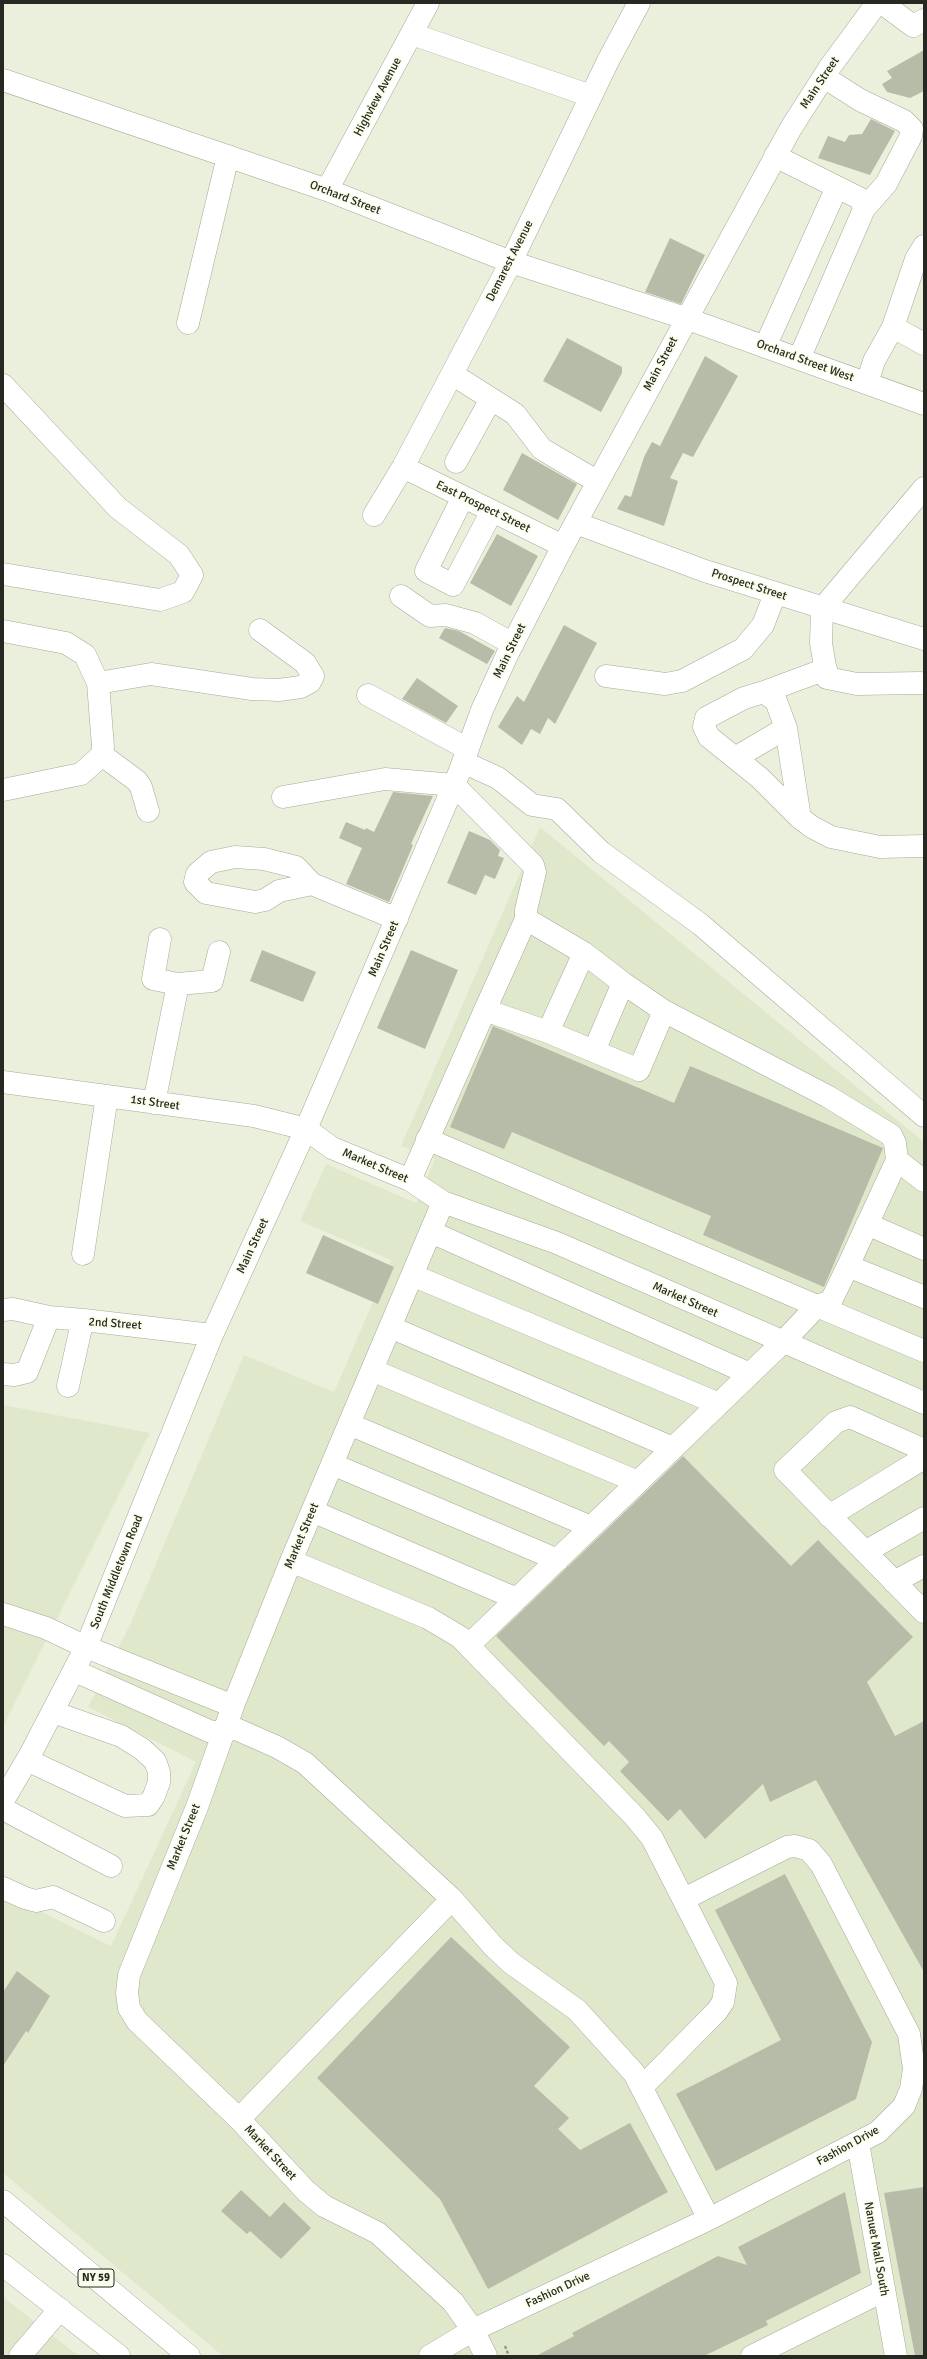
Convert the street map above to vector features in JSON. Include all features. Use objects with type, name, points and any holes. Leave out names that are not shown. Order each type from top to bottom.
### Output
[{"type":"street","name":"Highview Avenue","points":[[327,190],[428,3]]},
{"type":"street","name":"Demarest Avenue","points":[[374,515],[403,467],[511,262],[591,96],[639,3]]},
{"type":"street","name":"Main Street","points":[[212,1335],[306,1129],[454,785],[482,710],[513,644],[563,546],[685,318],[775,156],[824,77],[877,3]]},
{"type":"street","points":[[882,3],[913,26],[924,20]]},
{"type":"street","points":[[412,34],[591,96]]},
{"type":"street","points":[[799,359],[864,209],[886,184],[911,136],[912,129],[904,121],[860,100],[824,77]]},
{"type":"street","name":"Orchard Street","points":[[3,80],[327,190],[511,262],[685,318]]},
{"type":"street","points":[[188,323],[228,156]]},
{"type":"street","points":[[775,156],[861,199],[864,209]]},
{"type":"street","points":[[765,347],[837,187]]},
{"type":"street","points":[[867,383],[874,360],[894,327],[916,259],[924,246]]},
{"type":"street","name":"Orchard Street West","points":[[685,318],[924,404]]},
{"type":"street","points":[[894,327],[924,344]]},
{"type":"street","points":[[452,374],[515,414],[542,449],[598,482]]},
{"type":"street","points":[[3,385],[118,508],[179,555],[192,575],[183,592],[160,600],[3,574]]},
{"type":"street","points":[[456,462],[491,399]]},
{"type":"street","name":"East Prospect Street","points":[[403,467],[563,546]]},
{"type":"street","points":[[921,683],[857,684],[827,678],[821,643],[822,609],[924,488]]},
{"type":"street","points":[[463,497],[426,571],[453,585],[492,511]]},
{"type":"street","name":"Prospect Street","points":[[576,523],[706,571],[822,609],[924,639]]},
{"type":"street","points":[[606,676],[665,684],[682,681],[743,649],[763,625],[775,594]]},
{"type":"street","points":[[401,596],[430,616],[446,615],[475,622],[513,644]]},
{"type":"street","points":[[98,683],[151,674],[252,689],[279,690],[301,687],[310,682],[313,676],[305,663],[260,630]]},
{"type":"street","points":[[3,631],[66,643],[85,655],[98,683],[102,720],[102,755],[81,774],[3,790]]},
{"type":"street","points":[[826,669],[744,698],[709,716],[704,722],[705,731],[709,737],[760,778],[800,818],[812,827],[831,837],[880,847],[924,846]]},
{"type":"street","points":[[764,692],[778,703],[786,728],[800,818]]},
{"type":"street","points":[[368,695],[498,778],[532,805],[557,809],[601,852],[700,924],[924,1116]]},
{"type":"street","points":[[735,758],[786,728]]},
{"type":"street","points":[[102,755],[137,781],[141,787],[148,811]]},
{"type":"street","points":[[283,797],[385,779],[454,785],[487,816],[533,864],[535,872],[526,910],[526,919],[410,1180]]},
{"type":"street","points":[[312,884],[397,919]]},
{"type":"street","points":[[469,1645],[782,1343],[817,1306],[831,1301],[897,1160],[895,1143],[891,1135],[827,1096],[664,1011],[623,983],[584,953],[526,919]]},
{"type":"street","points":[[160,939],[153,979],[178,984],[212,981],[219,952]]},
{"type":"street","points":[[548,1032],[584,953]]},
{"type":"street","points":[[594,1051],[623,983]]},
{"type":"street","points":[[154,1102],[178,984]]},
{"type":"street","points":[[485,1010],[548,1032],[639,1070],[664,1011]]},
{"type":"street","name":"1st Street","points":[[3,1082],[254,1116],[306,1129]]},
{"type":"street","points":[[84,1254],[107,1096]]},
{"type":"street","name":"Market Street","points":[[306,1129],[332,1148],[410,1180],[444,1202],[557,1243],[782,1343],[924,1403]]},
{"type":"street","points":[[428,1139],[924,1351]]},
{"type":"street","points":[[897,1160],[924,1181]]},
{"type":"street","name":"Market Street","points":[[444,1202],[290,1561],[129,1976],[127,1992],[129,2008],[137,2022],[239,2119],[306,2191],[324,2206],[364,2225],[389,2242],[453,2302],[473,2330],[496,2351]]},
{"type":"street","points":[[867,1224],[924,1249]]},
{"type":"street","points":[[431,1232],[750,1374]]},
{"type":"street","points":[[848,1266],[924,1297]]},
{"type":"street","points":[[412,1275],[719,1404]]},
{"type":"street","points":[[3,1310],[13,1309],[49,1317],[84,1320]]},
{"type":"street","points":[[3,1374],[14,1375],[27,1372],[49,1317]]},
{"type":"street","name":"2nd Street","points":[[68,1386],[84,1320],[212,1335]]},
{"type":"street","points":[[390,1327],[673,1448]]},
{"type":"street","name":"South Middletown Road","points":[[3,1801],[53,1712],[86,1647],[212,1335]]},
{"type":"street","points":[[372,1370],[638,1482]]},
{"type":"street","points":[[924,1450],[850,1417],[836,1422],[785,1470],[924,1612]]},
{"type":"street","points":[[349,1424],[591,1527]]},
{"type":"street","points":[[830,1516],[924,1458]]},
{"type":"street","points":[[332,1464],[558,1560]]},
{"type":"street","points":[[312,1511],[517,1599]]},
{"type":"street","points":[[865,1552],[924,1518]]},
{"type":"street","points":[[290,1561],[428,1618],[444,1627],[469,1645],[644,1827],[684,1899],[723,1975],[726,1992],[717,2011],[642,2087]]},
{"type":"street","points":[[894,1582],[924,1566]]},
{"type":"street","points":[[3,1614],[46,1628],[86,1647],[305,1763],[452,1899],[493,1946],[511,1963],[577,2010],[624,2060],[642,2087],[709,2219]]},
{"type":"street","points":[[75,1671],[208,1731],[228,1721]]},
{"type":"street","points":[[27,1760],[125,1806],[148,1805],[154,1796],[159,1782],[159,1772],[155,1761],[142,1749],[121,1736],[53,1712]]},
{"type":"street","points":[[3,1809],[111,1866]]},
{"type":"street","name":"Fashion Drive","points":[[430,2356],[473,2330],[709,2219],[878,2132],[904,2106],[911,2089],[914,2069],[913,2052],[909,2034],[821,1864],[809,1850],[795,1846],[787,1847],[684,1899]]},
{"type":"street","points":[[3,1888],[25,1898],[36,1901],[53,1896],[104,1921]]},
{"type":"street","points":[[239,2119],[452,1899]]},
{"type":"street","name":"Nanuet Mall South","points":[[858,2142],[883,2291],[896,2356]]},
{"type":"street","name":"NY 59","points":[[3,2201],[189,2356]]},
{"type":"street","points":[[3,2266],[119,2356]]},
{"type":"street","points":[[752,2356],[883,2291]]},
{"type":"street","points":[[20,2356],[60,2309]]},
{"type":"path","points":[[496,2351],[509,2356]]},
{"type":"shaded area","points":[[540,827],[924,1142],[924,2356],[223,2356],[3,2173],[3,1893],[111,1946],[196,1762],[88,1707],[130,1625],[244,1355],[334,1392],[391,1260],[300,1221],[326,1164],[416,1203],[435,1159],[401,1146]]},
{"type":"shaded area","points":[[3,1405],[150,1433],[3,1727]]},
{"type":"shaded area","points":[[3,2297],[79,2356],[3,2356]]},
{"type":"building","points":[[924,50],[924,91],[910,98],[887,92],[882,84],[892,78],[887,71]]},
{"type":"building","points":[[871,119],[895,131],[870,175],[818,158],[828,136],[845,142],[849,135],[862,134]]},
{"type":"building","points":[[670,238],[705,255],[681,304],[645,292]]},
{"type":"building","points":[[567,338],[622,367],[622,373],[601,412],[543,381]]},
{"type":"building","points":[[705,356],[738,376],[693,457],[683,453],[670,478],[678,481],[664,526],[617,509],[625,495],[631,497],[644,457],[652,442],[660,446]]},
{"type":"building","points":[[522,453],[577,484],[558,520],[503,490]]},
{"type":"building","points":[[497,534],[538,556],[511,606],[470,583]]},
{"type":"building","points":[[564,625],[597,643],[555,724],[548,718],[540,734],[531,729],[522,745],[498,727],[517,696],[524,702]]},
{"type":"building","points":[[445,628],[459,631],[495,651],[487,664],[439,638]]},
{"type":"building","points":[[417,678],[458,706],[446,723],[402,699]]},
{"type":"building","points":[[393,792],[433,796],[411,844],[413,845],[389,902],[346,884],[362,848],[339,838],[346,822],[374,832]]},
{"type":"building","points":[[469,831],[490,840],[500,850],[498,856],[504,858],[495,879],[485,875],[476,895],[447,883]]},
{"type":"building","points":[[262,950],[316,972],[303,1002],[250,981]]},
{"type":"building","points":[[411,950],[458,970],[425,1049],[377,1028]]},
{"type":"building","points":[[493,1026],[674,1103],[690,1066],[883,1148],[824,1287],[703,1235],[711,1216],[512,1132],[504,1149],[450,1127]]},
{"type":"building","points":[[323,1235],[394,1267],[378,1304],[306,1273]]},
{"type":"building","points":[[683,1456],[791,1566],[818,1540],[913,1637],[867,1682],[895,1736],[924,1721],[924,1972],[816,1780],[770,1802],[763,1784],[705,1839],[680,1809],[668,1821],[620,1771],[629,1762],[609,1741],[604,1746],[496,1636]]},
{"type":"building","points":[[785,1874],[872,2042],[856,2099],[716,2171],[676,2094],[781,2040],[715,1910]]},
{"type":"building","points":[[451,1937],[570,2047],[534,2086],[569,2118],[558,2129],[580,2150],[630,2123],[668,2192],[488,2289],[440,2199],[317,2078]]},
{"type":"building","points":[[17,1971],[50,1996],[28,2033],[26,2031],[3,2066],[3,1992]]},
{"type":"building","points":[[924,2187],[924,2356],[915,2356],[884,2193]]},
{"type":"building","points":[[241,2190],[270,2217],[284,2202],[311,2228],[281,2259],[250,2231],[247,2234],[221,2211]]},
{"type":"building","points":[[845,2192],[861,2273],[766,2321],[768,2325],[704,2356],[536,2356],[574,2336],[572,2333],[718,2256],[747,2265],[738,2247]]}]
